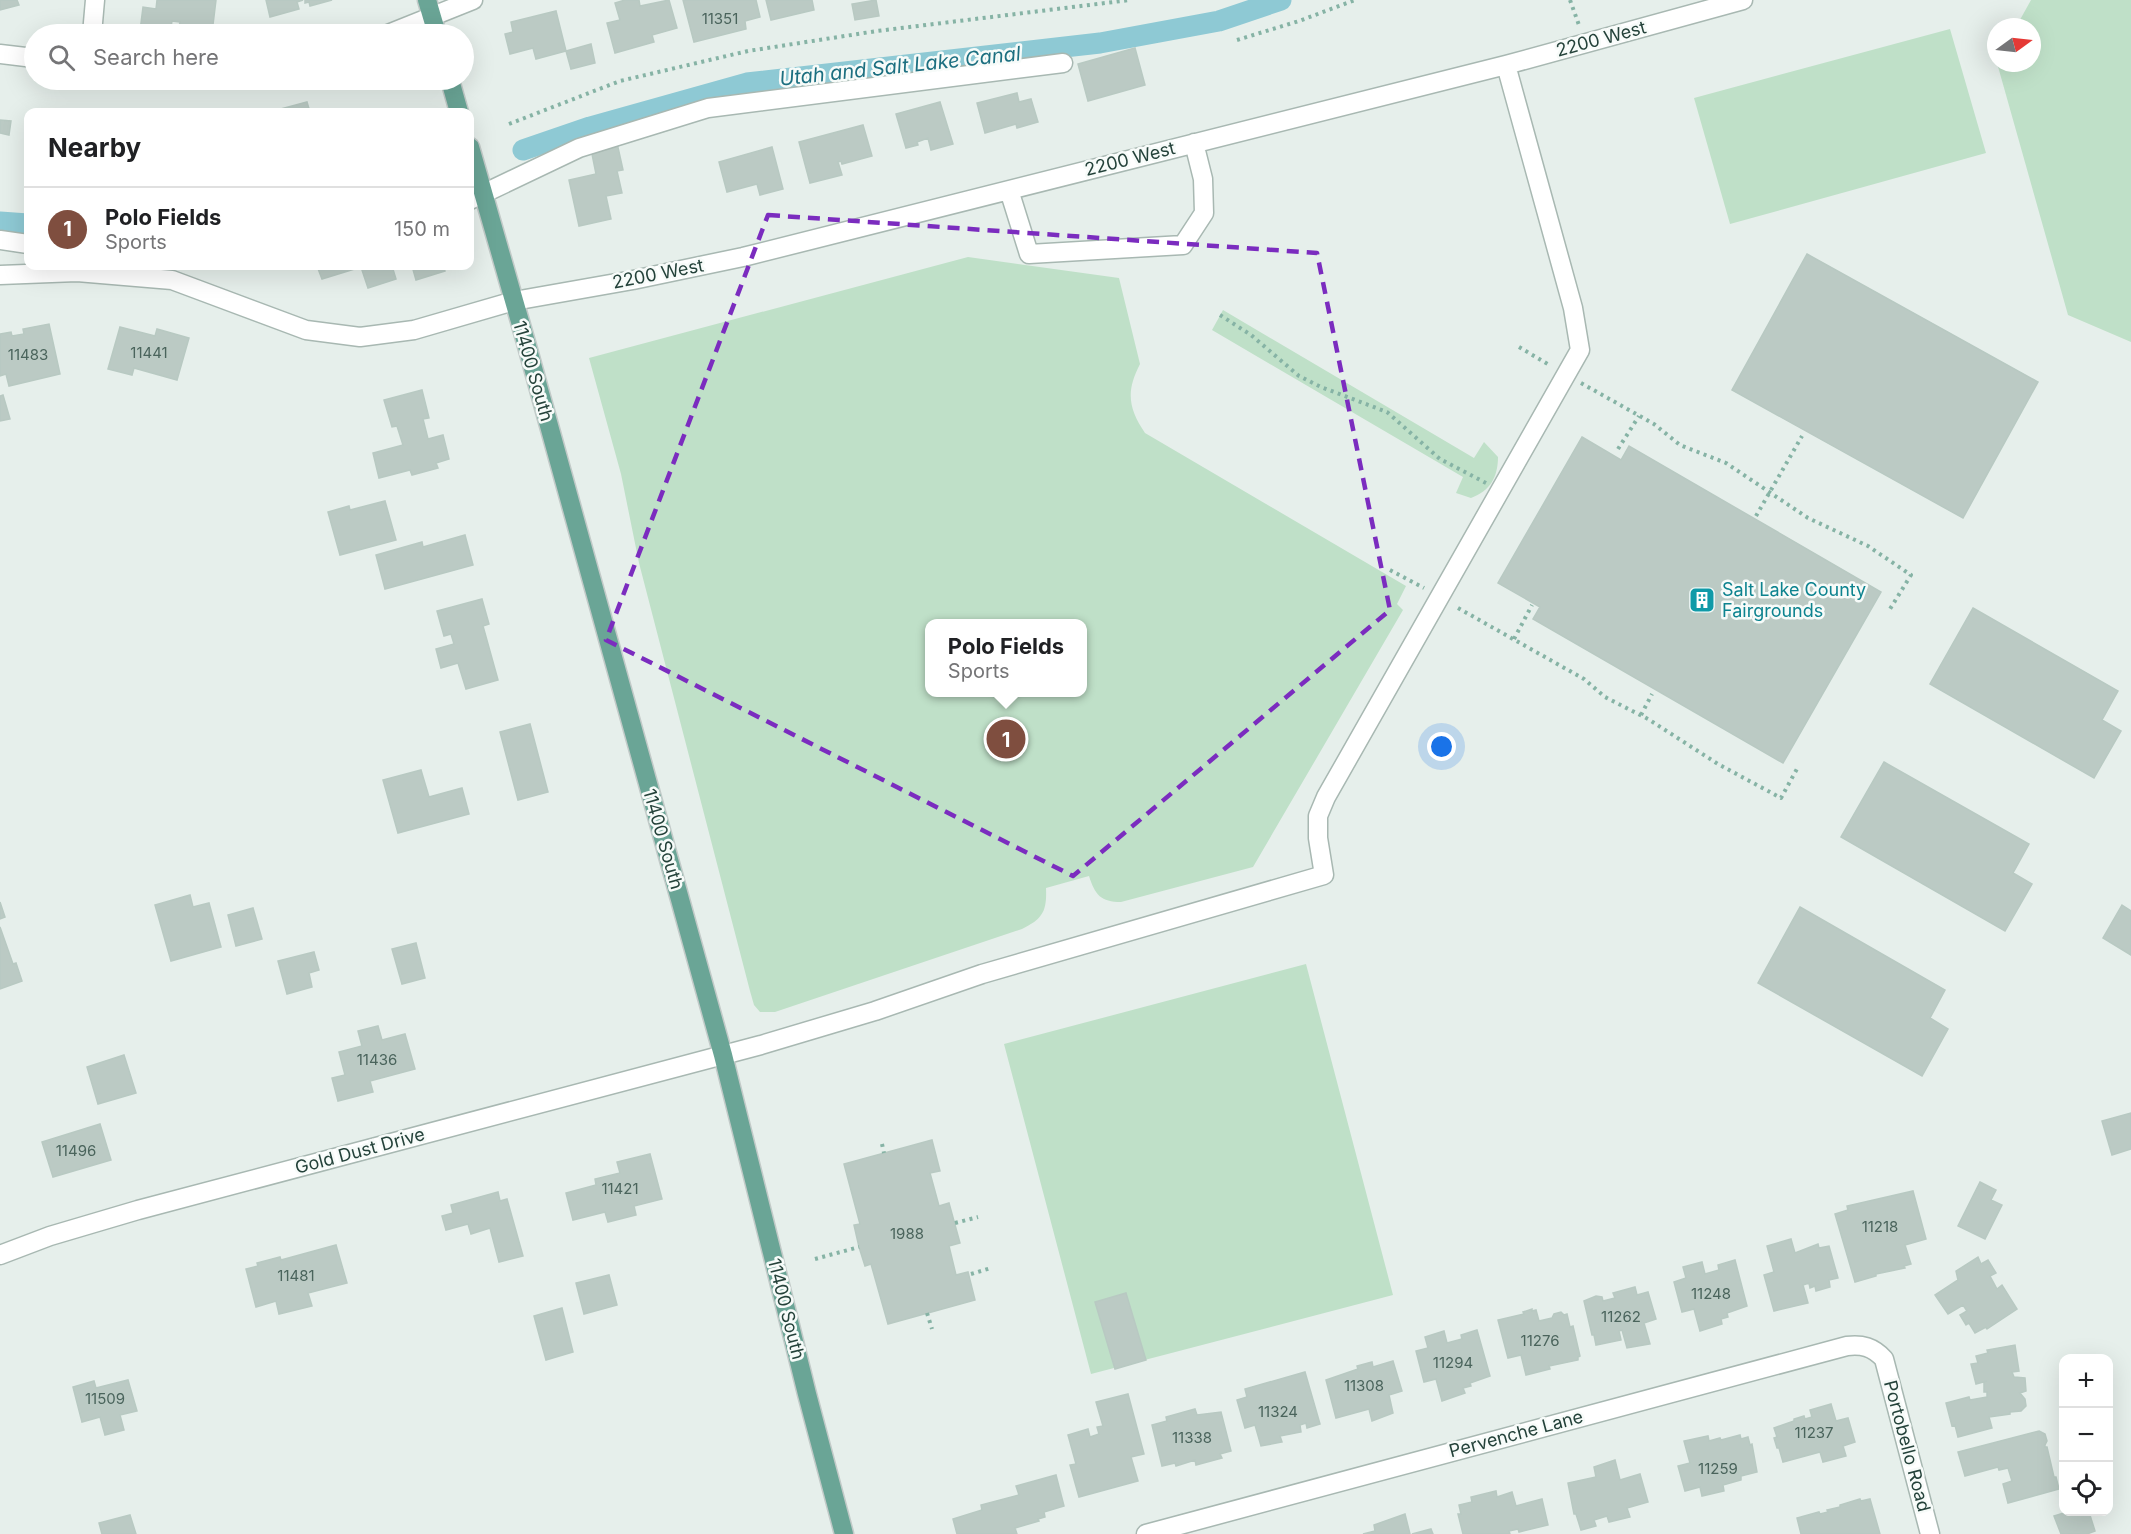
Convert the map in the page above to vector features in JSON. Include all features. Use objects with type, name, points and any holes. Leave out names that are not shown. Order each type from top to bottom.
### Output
[{"type":"main road","points":[[429,8],[434,24]]},
{"type":"main road","points":[[453,90],[458,108]]},
{"type":"main road","name":"11400 South","points":[[474,180],[476,197],[514,300],[723,1056],[844,1534]]},
{"type":"street","points":[[93,24],[95,0]]},
{"type":"street","points":[[404,24],[429,8],[473,0]]},
{"type":"street","name":"2200 West","points":[[0,275],[77,272],[172,280],[306,330],[360,337],[414,330],[514,300],[633,280],[743,257],[1506,65],[1743,0]]},
{"type":"street","points":[[0,54],[24,57]]},
{"type":"street","points":[[476,197],[579,148],[708,108],[1063,63]]},
{"type":"street","name":"Gold Dust Drive","points":[[0,1255],[50,1236],[127,1213],[723,1056],[823,1027],[982,974],[1324,875],[1318,838],[1318,816],[1326,797],[1580,350],[1573,308],[1506,65]]},
{"type":"street","points":[[1009,190],[1029,254],[1182,245],[1204,213],[1203,179],[1194,143]]},
{"type":"street","points":[[0,240],[24,243]]},
{"type":"street","name":"Pervenche Lane","points":[[1146,1534],[1847,1346],[1867,1347],[1876,1351],[1884,1359]]},
{"type":"street","name":"Portobello Road","points":[[1884,1359],[1930,1534]]},
{"type":"path","points":[[508,124],[620,81],[748,51],[877,31],[1130,0]]},
{"type":"path","points":[[1238,40],[1355,0]]},
{"type":"path","points":[[1570,0],[1585,43]]},
{"type":"path","points":[[1220,315],[1251,335],[1299,376],[1387,412],[1440,459],[1489,485]]},
{"type":"path","points":[[1519,346],[1554,368]]},
{"type":"path","points":[[1581,382],[1654,424],[1680,445],[1726,463],[1808,518],[1868,546],[1911,575],[1890,609]]},
{"type":"path","points":[[1617,449],[1639,416]]},
{"type":"path","points":[[1756,516],[1802,436]]},
{"type":"path","points":[[1390,570],[1430,591]]},
{"type":"path","points":[[1514,639],[1532,605]]},
{"type":"path","points":[[1458,608],[1584,679],[1605,697],[1641,715],[1718,764],[1781,798],[1798,767]]},
{"type":"path","points":[[1641,715],[1652,694]]},
{"type":"path","points":[[882,1144],[884,1153]]},
{"type":"path","points":[[955,1223],[978,1217]]},
{"type":"path","points":[[815,1259],[860,1247]]},
{"type":"path","points":[[971,1274],[992,1268]]},
{"type":"path","points":[[927,1313],[932,1329]]},
{"type":"highlighted area","points":[[768,215],[1317,253],[1390,610],[1073,876],[606,640]]},
{"type":"green space","points":[[2031,0],[2131,0],[2131,342],[2068,315],[2000,72],[2041,72],[2041,18],[2021,18]]},
{"type":"green space","points":[[1950,29],[1986,153],[1730,224],[1694,98]]},
{"type":"green space","points":[[968,257],[1119,278],[1140,364],[1132,383],[1132,407],[1145,433],[1406,586],[1397,604],[1403,610],[1253,867],[1121,902],[1108,901],[1096,893],[1089,876],[1046,888],[1046,903],[1042,913],[1035,922],[1022,929],[775,1012],[760,1012],[754,1005],[750,991],[639,563],[621,474],[589,358]]},
{"type":"green space","points":[[1223,310],[1474,458],[1484,442],[1498,457],[1492,482],[1478,495],[1471,498],[1456,493],[1463,477],[1212,330]]},
{"type":"green space","points":[[1306,964],[1393,1295],[1091,1374],[1004,1044]]},
{"type":"building","points":[[0,0],[17,0],[19,5],[0,10]]},
{"type":"building","points":[[157,0],[216,0],[213,24],[180,24],[180,22],[172,21],[172,24],[141,24],[143,7],[156,9]]},
{"type":"building","points":[[266,0],[303,0],[297,2],[299,9],[270,17]]},
{"type":"building","points":[[305,0],[332,0],[310,6],[309,2],[305,3]]},
{"type":"building","points":[[639,0],[640,6],[669,0],[677,28],[652,35],[654,42],[615,53],[607,23],[620,20],[615,3]]},
{"type":"building","points":[[683,0],[756,0],[760,17],[745,21],[746,29],[694,42]]},
{"type":"building","points":[[766,0],[812,0],[814,10],[771,20]]},
{"type":"building","points":[[876,0],[879,16],[855,20],[852,4]]},
{"type":"building","points":[[556,11],[566,51],[536,59],[533,48],[510,54],[505,34],[513,32],[511,22]]},
{"type":"building","points":[[591,44],[595,63],[571,69],[566,51]]},
{"type":"building","points":[[1135,48],[1145,85],[1088,101],[1078,64]]},
{"type":"building","points":[[1017,93],[1019,102],[1031,99],[1038,122],[1017,128],[1016,124],[985,133],[977,103]]},
{"type":"building","points":[[307,102],[309,108],[284,108]]},
{"type":"building","points":[[940,102],[953,144],[931,150],[928,138],[917,142],[918,145],[906,148],[896,114]]},
{"type":"building","points":[[0,120],[11,121],[9,135],[0,133]]},
{"type":"building","points":[[863,125],[872,156],[842,164],[841,161],[838,162],[842,175],[810,183],[799,142]]},
{"type":"building","points":[[617,143],[623,170],[617,171],[622,193],[606,196],[611,219],[579,226],[569,180],[596,174],[591,149]]},
{"type":"building","points":[[772,147],[783,189],[760,195],[757,184],[727,192],[719,162]]},
{"type":"building","points":[[1807,254],[2038,382],[1963,518],[1732,390]]},
{"type":"building","points":[[319,270],[351,270],[322,279]]},
{"type":"building","points":[[362,270],[393,270],[396,279],[368,288]]},
{"type":"building","points":[[413,270],[445,271],[416,280]]},
{"type":"building","points":[[49,324],[60,374],[9,386],[6,374],[0,376],[0,334],[11,332],[12,336],[24,334],[23,329]]},
{"type":"building","points":[[120,327],[155,336],[157,329],[189,338],[177,380],[134,368],[132,375],[108,369]]},
{"type":"building","points":[[422,390],[429,418],[423,419],[428,439],[443,435],[449,459],[436,463],[438,468],[412,475],[410,470],[379,478],[373,453],[403,445],[397,426],[392,427],[384,400]]},
{"type":"building","points":[[3,395],[10,419],[0,421],[0,396]]},
{"type":"building","name":"Salt Lake County Fairgrounds","points":[[1582,437],[1621,460],[1629,446],[1881,592],[1783,763],[1533,619],[1540,607],[1498,583]]},
{"type":"building","points":[[385,501],[396,540],[340,555],[328,512],[349,506],[350,510]]},
{"type":"building","points":[[465,535],[473,565],[385,589],[376,555],[422,542],[423,547]]},
{"type":"building","points":[[482,599],[489,624],[483,626],[498,680],[466,689],[458,663],[441,668],[436,649],[454,644],[451,634],[444,636],[437,611]]},
{"type":"building","points":[[1973,608],[2118,691],[2102,720],[2121,731],[2094,778],[1930,684]]},
{"type":"building","points":[[530,724],[548,792],[518,800],[500,732]]},
{"type":"building","points":[[1884,762],[2029,844],[2013,873],[2032,884],[2005,931],[1841,837]]},
{"type":"building","points":[[421,770],[429,797],[462,788],[469,814],[398,833],[383,780]]},
{"type":"building","points":[[190,895],[193,907],[209,903],[221,947],[171,961],[155,905]]},
{"type":"building","points":[[0,902],[5,917],[0,919]]},
{"type":"building","points":[[2122,905],[2131,911],[2131,955],[2103,938]]},
{"type":"building","points":[[1800,907],[1945,990],[1930,1018],[1948,1029],[1922,1076],[1758,983]]},
{"type":"building","points":[[253,908],[262,939],[236,946],[228,915]]},
{"type":"building","points":[[0,927],[13,964],[16,963],[22,981],[0,989]]},
{"type":"building","points":[[416,943],[425,978],[402,984],[392,949]]},
{"type":"building","points":[[314,952],[319,970],[309,973],[312,987],[287,994],[278,961]]},
{"type":"building","points":[[378,1026],[382,1040],[405,1034],[415,1069],[370,1081],[373,1092],[338,1101],[332,1078],[345,1075],[339,1052],[362,1046],[358,1031]]},
{"type":"building","points":[[124,1055],[136,1093],[98,1104],[87,1067]]},
{"type":"building","points":[[2131,1113],[2131,1149],[2112,1155],[2102,1121]]},
{"type":"building","points":[[100,1124],[111,1160],[53,1177],[42,1142]]},
{"type":"building","points":[[932,1140],[940,1171],[930,1173],[939,1206],[949,1203],[960,1243],[949,1246],[956,1275],[968,1272],[975,1300],[888,1324],[871,1264],[865,1266],[859,1247],[854,1225],[860,1224],[844,1164]]},
{"type":"building","points":[[650,1154],[662,1199],[634,1206],[636,1215],[608,1222],[605,1212],[573,1220],[566,1193],[596,1185],[595,1179],[620,1173],[617,1162]]},
{"type":"building","points":[[1980,1182],[1996,1190],[1991,1200],[2002,1205],[1985,1239],[1958,1226]]},
{"type":"building","points":[[1913,1191],[1926,1239],[1905,1245],[1911,1264],[1904,1266],[1905,1268],[1876,1274],[1876,1276],[1855,1282],[1835,1214],[1848,1210],[1847,1206]]},
{"type":"building","points":[[498,1192],[500,1201],[507,1199],[523,1256],[499,1262],[490,1228],[471,1234],[468,1224],[446,1230],[442,1216],[453,1213],[451,1205]]},
{"type":"building","points":[[1791,1239],[1795,1253],[1818,1244],[1819,1248],[1829,1246],[1838,1278],[1829,1280],[1830,1287],[1816,1291],[1815,1286],[1810,1288],[1809,1283],[1803,1285],[1808,1303],[1774,1311],[1764,1275],[1774,1272],[1767,1246]]},
{"type":"building","points":[[336,1245],[347,1283],[308,1293],[312,1306],[279,1314],[276,1301],[256,1307],[246,1269],[258,1266],[257,1263],[280,1257],[281,1260]]},
{"type":"building","points":[[1978,1257],[1981,1264],[1988,1260],[1996,1273],[1990,1276],[1997,1289],[2002,1285],[2017,1309],[1987,1329],[1986,1327],[1975,1333],[1960,1315],[1967,1311],[1963,1305],[1948,1314],[1935,1295],[1958,1280],[1956,1271]]},
{"type":"building","points":[[1735,1260],[1747,1306],[1727,1313],[1728,1317],[1721,1319],[1722,1324],[1700,1331],[1694,1309],[1682,1312],[1674,1282],[1686,1278],[1683,1267],[1702,1262],[1705,1274],[1719,1270],[1718,1265]]},
{"type":"building","points":[[609,1275],[617,1305],[584,1314],[576,1283]]},
{"type":"building","points":[[1635,1287],[1637,1295],[1648,1292],[1656,1319],[1644,1323],[1650,1344],[1627,1348],[1622,1330],[1619,1331],[1621,1340],[1596,1345],[1584,1301],[1596,1296],[1602,1297],[1603,1301],[1615,1298],[1613,1293]]},
{"type":"building","points":[[1126,1293],[1146,1360],[1115,1369],[1095,1302]]},
{"type":"building","points":[[562,1308],[573,1352],[546,1360],[534,1316]]},
{"type":"building","points":[[1532,1309],[1532,1311],[1536,1310],[1539,1321],[1552,1318],[1554,1314],[1561,1312],[1564,1315],[1567,1314],[1570,1327],[1573,1326],[1580,1356],[1578,1360],[1549,1366],[1550,1369],[1526,1375],[1521,1355],[1508,1358],[1498,1320],[1524,1314],[1523,1312]]},
{"type":"building","points":[[1477,1330],[1490,1376],[1470,1383],[1471,1386],[1463,1388],[1465,1393],[1442,1401],[1436,1379],[1424,1382],[1416,1351],[1428,1348],[1425,1337],[1444,1331],[1447,1343],[1462,1339],[1461,1335]]},
{"type":"building","points":[[2015,1345],[2019,1371],[2012,1372],[2014,1377],[2025,1378],[2026,1391],[2020,1393],[2025,1399],[2026,1406],[2021,1411],[1989,1417],[1992,1428],[1958,1437],[1955,1425],[1952,1426],[1946,1403],[1969,1397],[1970,1400],[1987,1397],[1987,1392],[1984,1392],[1984,1382],[1987,1381],[1976,1384],[1971,1364],[1978,1363],[1976,1356],[1988,1353],[1987,1350]]},
{"type":"building","points":[[1393,1361],[1402,1391],[1389,1395],[1393,1413],[1372,1421],[1369,1409],[1336,1418],[1326,1380],[1358,1369],[1357,1366],[1372,1362],[1373,1367]]},
{"type":"building","points":[[1305,1372],[1320,1424],[1307,1428],[1306,1423],[1300,1425],[1301,1432],[1280,1436],[1282,1442],[1261,1446],[1255,1425],[1245,1428],[1237,1400],[1247,1397],[1245,1389]]},
{"type":"building","points":[[128,1380],[137,1411],[120,1415],[124,1430],[105,1435],[100,1417],[82,1422],[73,1387],[94,1381],[96,1388]]},
{"type":"building","points":[[1128,1394],[1144,1454],[1131,1457],[1138,1481],[1079,1497],[1070,1465],[1076,1464],[1068,1435],[1088,1429],[1090,1437],[1099,1434],[1097,1427],[1103,1426],[1096,1402]]},
{"type":"building","points":[[1831,1404],[1836,1421],[1848,1418],[1855,1442],[1843,1446],[1846,1456],[1823,1462],[1820,1452],[1783,1462],[1774,1438],[1777,1437],[1774,1428],[1804,1416],[1805,1419],[1812,1417],[1810,1410]]},
{"type":"building","points":[[1195,1409],[1197,1415],[1221,1412],[1231,1451],[1220,1454],[1222,1458],[1196,1465],[1195,1460],[1176,1466],[1175,1463],[1162,1466],[1152,1425],[1167,1421],[1166,1417]]},
{"type":"building","points":[[2039,1431],[2045,1434],[2047,1441],[2045,1447],[2047,1447],[2059,1489],[2008,1503],[2003,1484],[2012,1481],[2008,1468],[1999,1470],[1998,1467],[1965,1476],[1958,1452]]},
{"type":"building","points":[[1740,1435],[1741,1439],[1748,1437],[1750,1445],[1752,1444],[1757,1472],[1741,1476],[1741,1480],[1723,1485],[1724,1491],[1702,1496],[1700,1487],[1685,1491],[1678,1466],[1690,1463],[1684,1441],[1708,1436],[1709,1441],[1720,1438],[1721,1440]]},
{"type":"building","points":[[1615,1460],[1620,1480],[1640,1474],[1648,1502],[1627,1508],[1630,1517],[1609,1522],[1607,1516],[1594,1520],[1596,1526],[1581,1530],[1576,1514],[1574,1514],[1568,1483],[1596,1477],[1594,1467]]},
{"type":"building","points":[[1056,1475],[1064,1506],[1044,1512],[1045,1517],[1038,1519],[1039,1521],[1015,1528],[1017,1534],[957,1534],[953,1519],[982,1510],[981,1505],[1019,1495],[1016,1486]]},
{"type":"building","points":[[1496,1491],[1497,1497],[1512,1492],[1516,1506],[1542,1499],[1548,1525],[1519,1532],[1518,1529],[1509,1531],[1510,1534],[1463,1534],[1458,1514],[1461,1514],[1459,1505],[1472,1502],[1471,1497]]},
{"type":"building","points":[[1860,1499],[1861,1501],[1870,1499],[1880,1534],[1801,1534],[1797,1518],[1828,1512],[1827,1510]]},
{"type":"building","points":[[1405,1514],[1410,1534],[1363,1534],[1375,1531],[1374,1525]]},
{"type":"building","points":[[130,1515],[136,1534],[102,1534],[99,1523]]},
{"type":"building","points":[[2054,1516],[2090,1516],[2095,1531],[2087,1534],[2061,1534]]},
{"type":"building","points":[[1431,1529],[1433,1534],[1412,1534]]},
{"type":"waterway","name":"Utah and Salt Lake Canal","points":[[523,150],[590,127],[747,83],[1100,43],[1219,21],[1281,0]]},
{"type":"waterway","name":"Utah and Salt Lake Canal","points":[[0,222],[24,224]]},
{"type":"place","name":"Salt Lake County Fairgrounds","points":[[1702,600]]},
{"type":"place","name":"Polo Fields","points":[[1006,739]]}]
